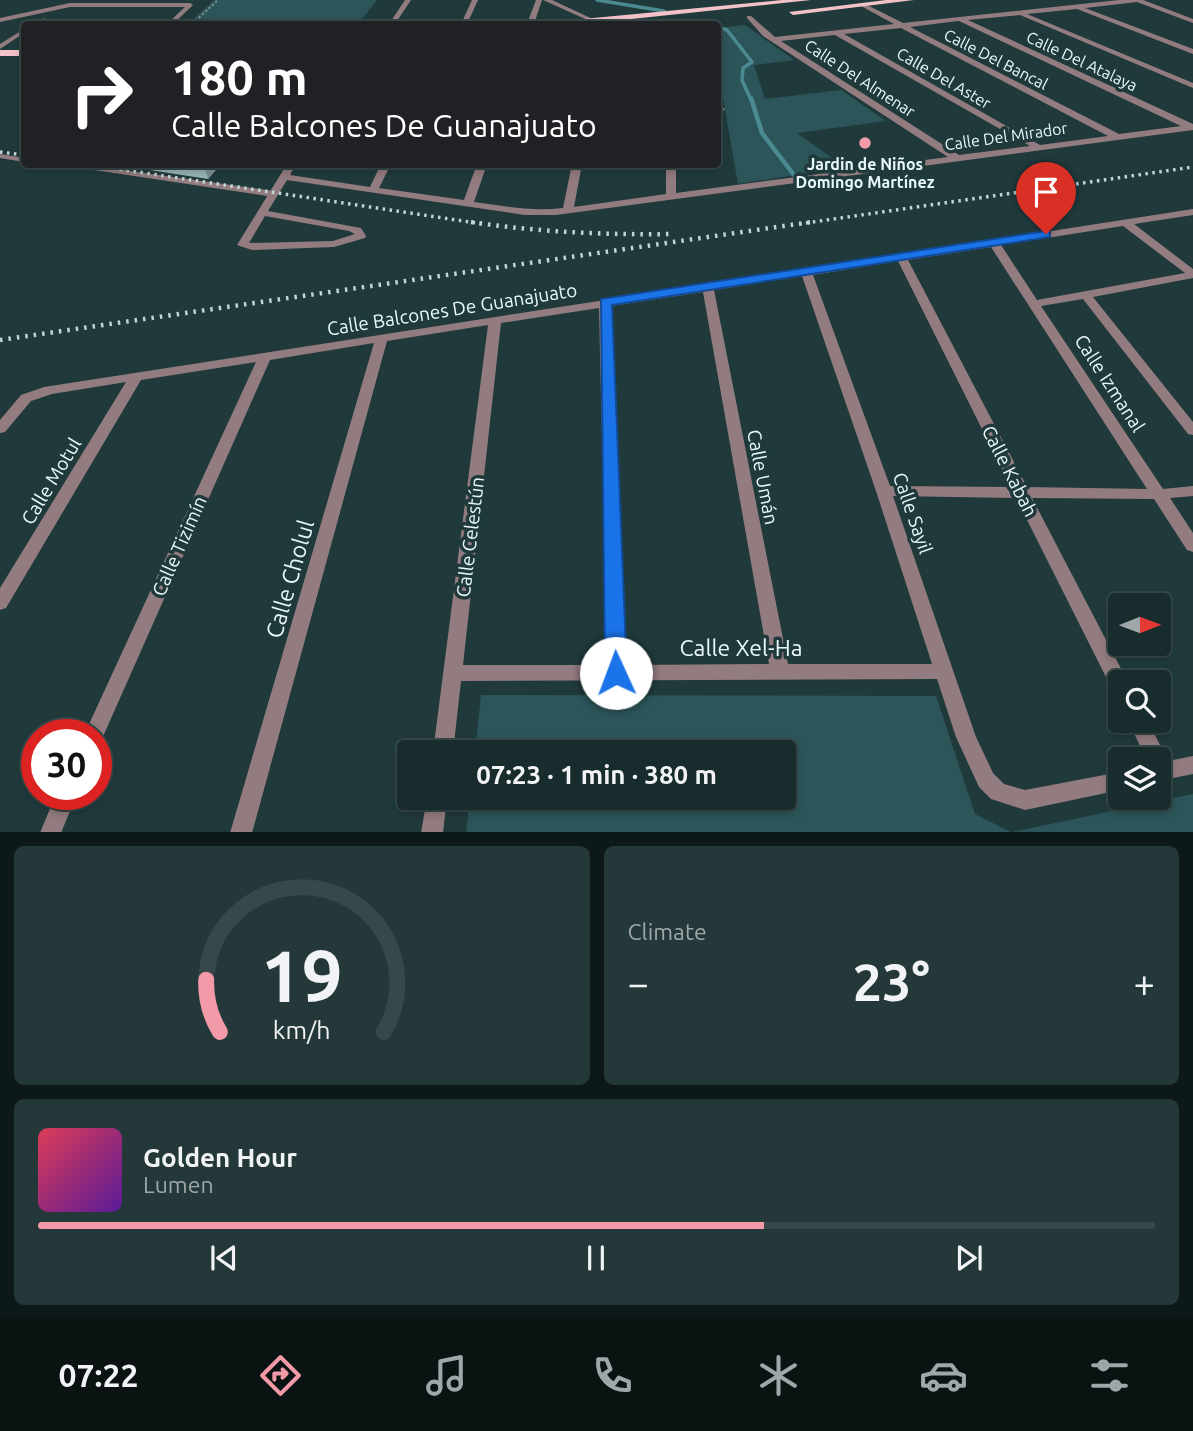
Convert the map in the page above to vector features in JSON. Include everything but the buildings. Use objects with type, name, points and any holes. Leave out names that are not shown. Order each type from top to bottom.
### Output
[{"type":"main road","points":[[594,21],[807,0]]},
{"type":"main road","points":[[787,13],[910,0]]},
{"type":"main road","points":[[745,17],[762,15]]},
{"type":"main road","points":[[2,48],[21,52]]},
{"type":"main road","points":[[0,62],[21,62]]},
{"type":"street","points":[[393,21],[408,0]]},
{"type":"street","points":[[465,21],[475,0]]},
{"type":"street","points":[[531,21],[539,0]]},
{"type":"street","points":[[546,0],[594,21]]},
{"type":"street","points":[[1062,0],[1193,52]]},
{"type":"street","points":[[776,39],[1137,0],[1193,21]]},
{"type":"street","name":"Calle Del Bancal","points":[[863,5],[1117,137]]},
{"type":"street","points":[[1020,13],[1193,86]]},
{"type":"street","name":"Calle Del Almenar","points":[[745,17],[762,31],[958,159]]},
{"type":"street","name":"Calle Del Atalaya","points":[[961,20],[1192,127]]},
{"type":"street","name":"Calle Del Aster","points":[[837,33],[1038,147]]},
{"type":"street","name":"Calle Del Mirador","points":[[283,177],[533,213],[1192,127]]},
{"type":"street","points":[[263,213],[349,228],[357,230],[361,236],[334,244],[244,247],[241,243],[263,213],[289,168]]},
{"type":"street","points":[[373,190],[384,168]]},
{"type":"street","points":[[468,204],[481,168]]},
{"type":"street","points":[[568,210],[576,168]]},
{"type":"street","points":[[671,168],[671,196]]},
{"type":"street","name":"Calle Balcones De Guanajuato","points":[[0,429],[26,398],[49,390],[1193,212]]},
{"type":"street","points":[[1124,222],[1193,275]]},
{"type":"street","name":"Calle Izmanal","points":[[993,242],[1193,546]]},
{"type":"street","name":"Calle Kabah","points":[[901,256],[1112,670]]},
{"type":"street","name":"Calle Sayil","points":[[806,272],[978,767],[998,792],[1025,800],[1108,783]]},
{"type":"street","points":[[1035,304],[1193,275]]},
{"type":"street","name":"Calle Umán","points":[[708,287],[780,673]]},
{"type":"street","points":[[1085,294],[1193,431]]},
{"type":"street","points":[[605,302],[616,673]]},
{"type":"street","name":"Calle Celestún","points":[[445,740],[495,321]]},
{"type":"street","name":"Calle Cholul","points":[[241,832],[382,338]]},
{"type":"street","name":"Calle Tizimín","points":[[101,719],[265,356]]},
{"type":"street","name":"Calle Motul","points":[[0,603],[135,378]]},
{"type":"street","points":[[884,491],[1160,494],[1193,491]]},
{"type":"street","name":"Calle Xel-Ha","points":[[454,674],[943,671]]},
{"type":"street","points":[[1171,766],[1193,765]]},
{"type":"street","points":[[50,832],[60,810]]},
{"type":"street","points":[[432,832],[435,810]]},
{"type":"lane","points":[[0,20],[70,5],[193,3]]},
{"type":"lane","points":[[173,21],[193,3]]},
{"type":"lane","points":[[2,48],[21,33]]},
{"type":"lane","points":[[2,48],[21,45]]},
{"type":"lane","points":[[0,156],[21,160]]},
{"type":"lane","points":[[87,168],[274,194]]},
{"type":"path","points":[[195,21],[218,0]]},
{"type":"shaded area","points":[[214,0],[377,0],[360,21],[191,21]]},
{"type":"shaded area","points":[[745,25],[794,60],[754,65],[765,99],[841,90],[886,121],[797,133],[845,167],[738,184],[721,87],[721,28]]},
{"type":"shaded area","points":[[481,695],[936,696],[975,814],[1011,832],[466,832],[469,810],[796,810],[796,740],[476,740]]},
{"type":"shaded area","points":[[1193,794],[1193,832],[1012,832],[1117,810],[1171,810],[1171,799]]},
{"type":"waterway","points":[[597,0],[664,11]]},
{"type":"waterway","points":[[721,28],[727,30],[752,62],[743,68],[742,80],[751,100]]},
{"type":"waterway","points":[[751,98],[762,133],[794,175]]},
{"type":"railway","points":[[0,152],[21,155]]},
{"type":"railway","points":[[799,224],[1193,167]]},
{"type":"railway","points":[[112,168],[483,224]]},
{"type":"railway","points":[[471,222],[571,232],[671,234]]},
{"type":"railway","points":[[0,340],[811,222]]},
{"type":"place","name":"Jardin de Niños Domingo Martínez","points":[[865,143]]},
{"type":"route","points":[[616,673],[605,302],[1046,234]]}]
